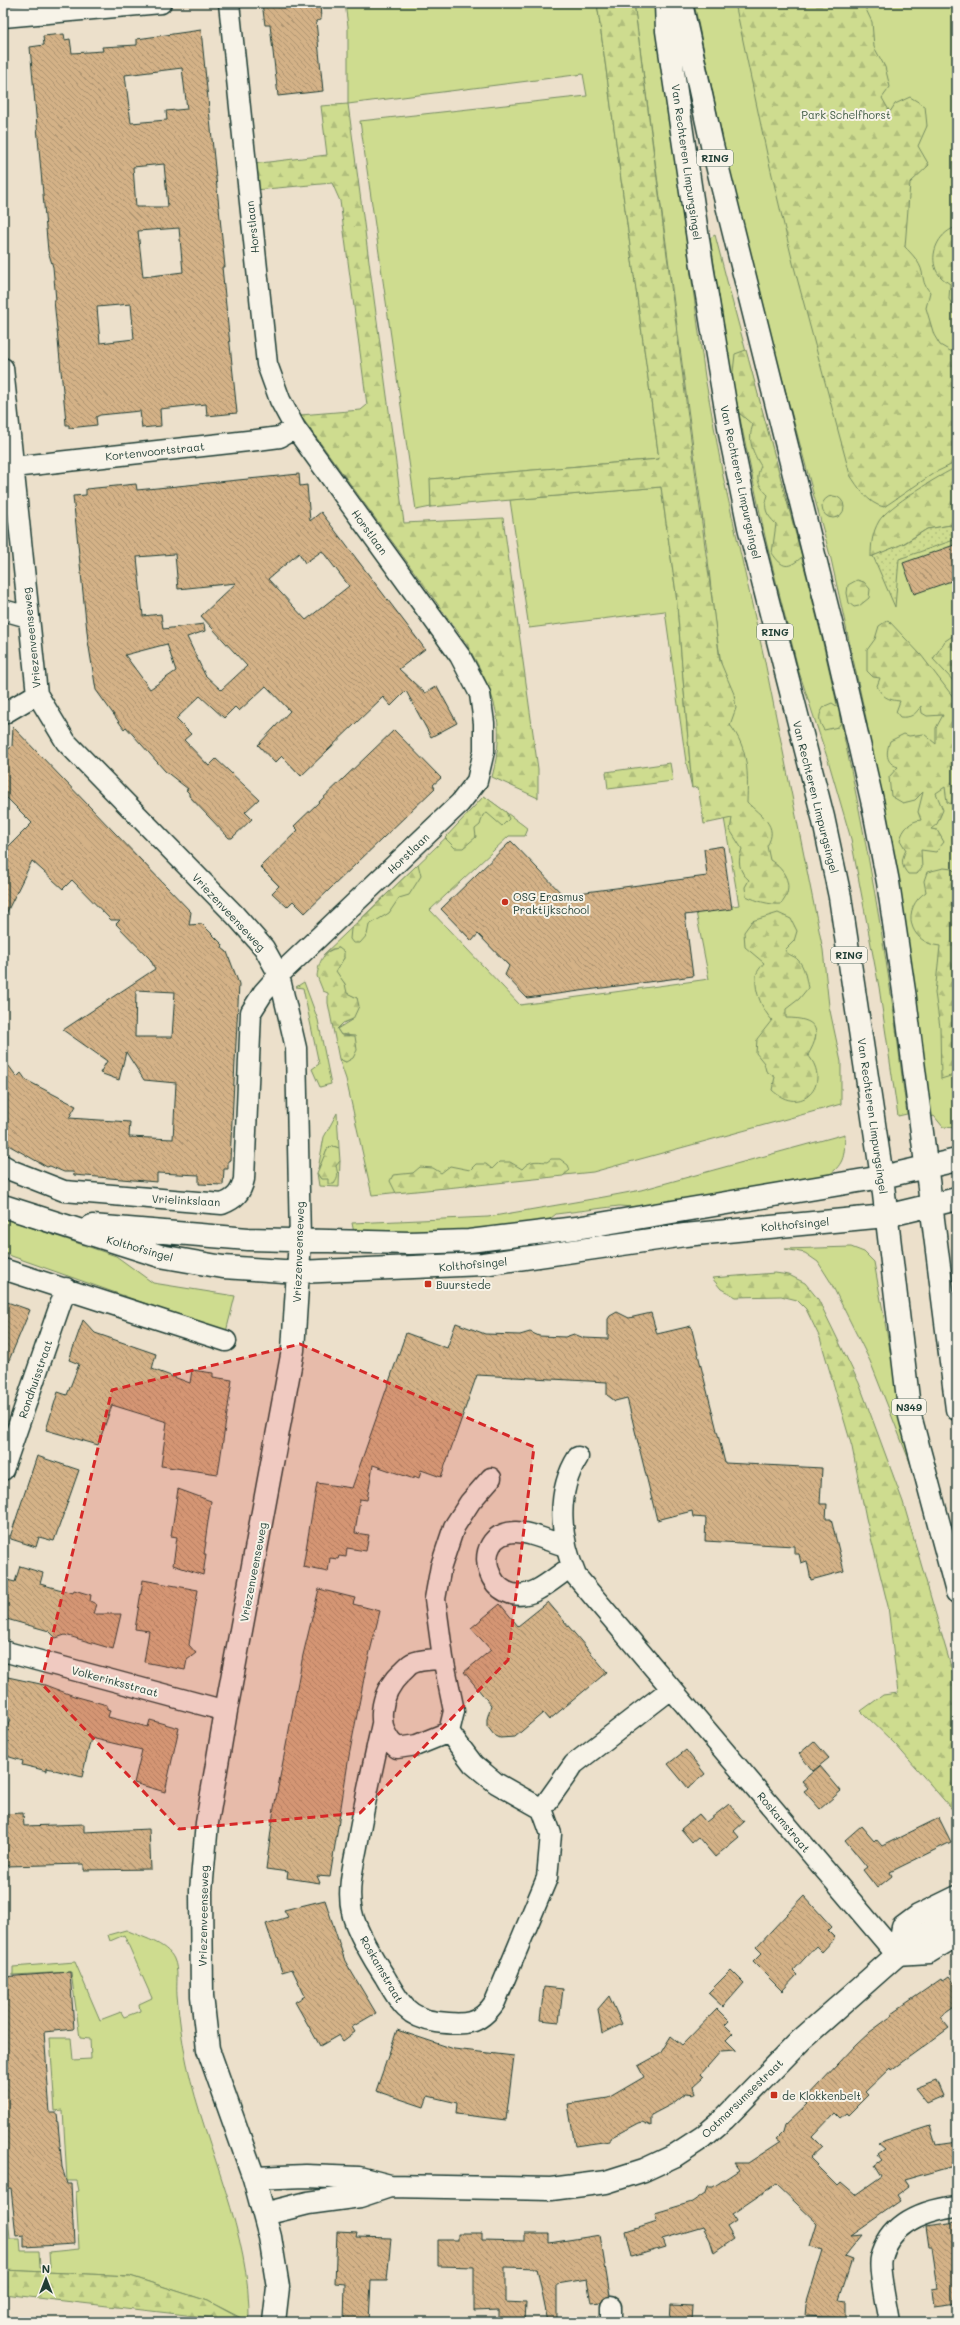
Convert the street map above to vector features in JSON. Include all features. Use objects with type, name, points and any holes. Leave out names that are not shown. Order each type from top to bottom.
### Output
[{"type":"main road","name":"Van Rechteren Limpurgsingel","points":[[666,3],[667,31],[702,266],[731,439],[749,527],[823,817],[840,897],[882,1177],[910,1416],[957,1592]]},
{"type":"main road","name":"Van Rechteren Limpurgsingel","points":[[681,3],[712,145],[829,612],[872,800],[888,882],[905,998],[957,1409]]},
{"type":"main road","name":"Kolthofsingel","points":[[64,1226],[109,1227],[248,1239],[409,1243],[469,1241],[576,1228],[882,1177],[957,1160]]},
{"type":"main road","name":"Kolthofsingel","points":[[3,1206],[160,1256],[223,1267],[298,1272],[483,1264],[701,1234],[886,1216],[931,1207],[957,1199]]},
{"type":"main road","name":"Vriezenveenseweg","points":[[264,2214],[254,2178],[208,2049],[202,1996],[201,1883],[207,1823],[226,1711],[293,1350],[300,1240]]},
{"type":"main road","name":"Ootmarsumsestraat","points":[[254,2178],[306,2176],[359,2178],[390,2186],[551,2189],[606,2182],[644,2170],[674,2156],[703,2137],[724,2119],[801,2040],[897,1955],[919,1938],[957,1916]]},
{"type":"main road","name":"Ootmarsumsestraat","points":[[264,2214],[308,2203],[360,2196],[390,2186]]},
{"type":"main road","points":[[264,2214],[278,2287],[274,2322]]},
{"type":"street","points":[[3,16],[161,3]]},
{"type":"street","name":"Horstlaan","points":[[228,3],[266,364],[280,400],[295,428],[460,656],[480,694],[484,723],[484,751],[477,781],[460,803],[279,975]]},
{"type":"street","name":"Vriezenveenseweg","points":[[3,368],[37,694],[66,742],[244,926],[264,948],[279,975],[296,1048],[300,1240]]},
{"type":"street","name":"Kortenvoortstraat","points":[[13,467],[280,437],[295,428]]},
{"type":"street","points":[[3,610],[28,617]]},
{"type":"street","points":[[3,714],[37,694]]},
{"type":"street","name":"Vrielinkslaan","points":[[3,1165],[13,1171],[64,1191],[222,1204],[234,1199],[240,1192],[244,1179],[251,1012],[263,993],[279,975]]},
{"type":"street","points":[[3,1268],[226,1342]]},
{"type":"street","name":"Rondhuisstraat","points":[[3,1470],[66,1288]]},
{"type":"street","name":"Roskamstraat","points":[[578,1457],[571,1468],[563,1499],[563,1532],[572,1566],[580,1580],[897,1955]]},
{"type":"street","points":[[490,1478],[470,1502],[454,1527],[441,1566],[435,1599],[443,1658],[454,1712],[449,1732],[473,1764],[496,1783],[542,1809],[574,1764],[671,1689]]},
{"type":"street","points":[[566,1546],[516,1532],[506,1534],[495,1540],[486,1554],[488,1573],[497,1586],[514,1595],[536,1591],[572,1566]]},
{"type":"street","name":"Volkerinksstraat","points":[[3,1651],[226,1711]]},
{"type":"street","name":"Roskamstraat","points":[[443,1658],[412,1663],[391,1683],[381,1709],[382,1724],[388,1740],[398,1748],[417,1745],[449,1732]]},
{"type":"street","name":"Roskamstraat","points":[[382,1724],[367,1788],[350,1885],[352,1913],[371,1954],[398,2000],[412,2015],[428,2020],[451,2024],[472,2022],[486,2015],[492,2006],[547,1878],[551,1834],[542,1809]]},
{"type":"street","points":[[957,1896],[918,1915],[902,1927],[897,1955],[929,1953],[957,1936]]},
{"type":"street","points":[[889,2322],[881,2259],[889,2242],[905,2222],[933,2209],[957,2206]]},
{"type":"highlighted area","points":[[300,1344],[534,1447],[508,1660],[360,1813],[179,1829],[41,1683],[112,1390]]},
{"type":"green space","points":[[345,3],[597,3],[659,459],[431,479],[431,507],[416,510],[360,121],[587,96],[583,74],[348,104],[348,26]]},
{"type":"green space","points":[[597,3],[634,3],[720,661],[734,694],[736,708],[730,725],[741,743],[746,762],[747,802],[767,821],[771,832],[767,846],[770,860],[776,864],[787,880],[787,892],[781,904],[772,904],[754,900],[746,896],[745,887],[749,880],[741,870],[739,862],[742,849],[730,830],[732,818],[704,824],[698,787],[692,788],[676,593],[661,487],[431,507],[430,479],[659,459]]},
{"type":"green space","points":[[634,3],[654,3],[705,377],[723,476],[765,662],[823,950],[829,1006],[841,1062],[841,1104],[593,1172],[372,1195],[346,1079],[339,1059],[346,1062],[348,1034],[341,1035],[337,1029],[353,1019],[357,998],[346,993],[345,984],[335,971],[344,958],[339,948],[332,949],[323,955],[458,826],[484,796],[528,829],[525,836],[509,836],[430,910],[520,1005],[709,979],[696,912],[739,905],[724,818],[744,816],[714,617],[707,551]]},
{"type":"green space","name":"Park Schelfhorst","points":[[694,3],[957,3],[957,1128],[943,1127],[934,1116],[926,1119],[866,718],[831,559],[756,282],[722,137]]},
{"type":"green space","points":[[735,3],[863,3],[872,22],[874,47],[885,67],[890,87],[882,98],[890,112],[895,104],[910,97],[925,106],[927,126],[918,146],[929,165],[910,183],[905,247],[919,265],[925,285],[930,292],[926,308],[934,335],[940,345],[952,352],[957,348],[957,462],[934,473],[884,507],[868,499],[850,475],[793,263],[767,154]]},
{"type":"green space","points":[[348,104],[404,523],[503,518],[538,769],[538,798],[492,777],[498,739],[498,723],[490,692],[476,661],[466,643],[300,415],[361,410],[367,405],[340,201],[332,183],[255,190],[252,164],[327,155],[321,106]]},
{"type":"green space","points":[[957,227],[957,314],[949,299],[950,284],[937,272],[934,254],[938,242],[942,237],[951,229]]},
{"type":"green space","points":[[715,235],[807,576],[851,772],[875,893],[896,1027],[907,1114],[898,1116],[879,987],[851,839],[828,760],[799,672],[766,541],[732,381],[710,238]]},
{"type":"green space","points":[[746,350],[802,557],[793,564],[786,566],[779,562],[772,553],[776,524],[766,511],[768,495],[758,482],[758,475],[761,466],[751,441],[751,431],[753,425],[739,413],[732,381],[735,354]]},
{"type":"green space","points":[[957,467],[957,522],[951,525],[927,529],[901,545],[871,557],[873,534],[879,521],[884,515],[915,492]]},
{"type":"green space","points":[[661,487],[676,593],[692,788],[686,762],[665,611],[529,628],[510,500]]},
{"type":"green space","points":[[829,496],[837,496],[844,503],[844,511],[837,518],[829,518],[822,511],[822,503]]},
{"type":"green space","points":[[951,525],[957,534],[957,548],[954,540],[899,559],[895,607],[873,556],[905,543],[927,529]]},
{"type":"green space","points":[[857,580],[864,582],[870,589],[869,598],[859,606],[854,607],[849,603],[847,593],[848,585]]},
{"type":"green space","points":[[888,620],[921,655],[957,702],[957,803],[953,805],[947,802],[945,787],[936,793],[943,810],[937,824],[931,829],[937,830],[944,842],[936,852],[921,850],[922,868],[917,874],[908,874],[903,866],[903,857],[906,850],[900,840],[903,832],[910,824],[921,820],[918,812],[923,792],[915,800],[903,803],[891,796],[889,777],[898,767],[891,763],[887,753],[890,741],[904,734],[909,736],[924,734],[936,744],[936,728],[943,715],[927,716],[922,713],[921,706],[917,712],[912,715],[900,717],[896,712],[900,701],[889,699],[883,695],[877,686],[880,678],[873,677],[867,671],[867,650],[875,639],[879,626]]},
{"type":"green space","points":[[957,633],[957,685],[933,659],[945,641]]},
{"type":"green space","points":[[832,703],[838,707],[841,723],[838,727],[824,730],[820,721],[820,715],[825,706]]},
{"type":"green space","points":[[670,763],[673,781],[608,789],[606,772]]},
{"type":"green space","points":[[484,796],[506,812],[509,819],[502,826],[487,813],[483,815],[480,825],[475,829],[476,837],[463,848],[455,848],[445,838]]},
{"type":"green space","points":[[418,864],[421,876],[409,895],[399,898],[389,913],[369,925],[367,935],[360,943],[353,943],[350,939],[351,929]]},
{"type":"green space","points":[[944,868],[952,869],[957,874],[954,902],[957,901],[957,1074],[941,1079],[940,1027],[935,993],[940,946],[921,939],[915,932],[911,915],[913,907],[918,899],[926,892],[924,881],[927,872]]},
{"type":"green space","points":[[778,913],[791,919],[797,931],[794,941],[785,950],[796,958],[802,966],[808,988],[799,999],[786,1009],[786,1018],[804,1020],[814,1026],[816,1031],[813,1046],[808,1055],[815,1066],[817,1077],[815,1086],[810,1094],[803,1099],[793,1100],[783,1098],[772,1090],[775,1077],[766,1071],[764,1063],[756,1053],[757,1039],[772,1020],[762,1006],[756,988],[756,975],[764,963],[745,947],[744,932],[752,921]]},
{"type":"green space","points":[[339,948],[344,952],[344,958],[336,971],[345,984],[347,993],[357,998],[359,1006],[353,1019],[343,1023],[337,1029],[341,1035],[355,1036],[357,1050],[353,1058],[346,1062],[339,1059],[328,1003],[328,993],[323,991],[317,976],[319,966],[326,954],[329,951]]},
{"type":"green space","points":[[304,982],[318,1020],[331,1084],[320,1087],[312,1069],[319,1064],[303,988],[296,987]]},
{"type":"green space","points":[[337,1113],[339,1148],[333,1146],[327,1149],[318,1169],[324,1137]]},
{"type":"green space","points":[[845,1134],[843,1158],[834,1171],[828,1176],[649,1208],[619,1206],[556,1214],[545,1223],[474,1231],[354,1233],[352,1223],[488,1217],[604,1197],[641,1190]]},
{"type":"green space","points":[[333,1146],[339,1148],[340,1161],[336,1166],[338,1175],[336,1182],[334,1184],[328,1184],[328,1179],[321,1179],[317,1173],[327,1149]]},
{"type":"green space","points":[[551,1159],[560,1159],[568,1165],[570,1170],[563,1176],[478,1185],[471,1183],[466,1186],[396,1193],[390,1181],[393,1175],[413,1173],[420,1167],[433,1168],[441,1173],[450,1166],[470,1170],[476,1164],[486,1164],[492,1169],[499,1162],[510,1162],[522,1169],[530,1163],[536,1161],[547,1162]]},
{"type":"green space","points":[[340,1161],[339,1187],[319,1186],[317,1173],[321,1179]]},
{"type":"green space","points":[[3,1218],[116,1256],[153,1283],[235,1296],[226,1332],[3,1253]]},
{"type":"green space","points":[[851,1247],[864,1252],[874,1262],[911,1465],[870,1361],[830,1281],[818,1262],[805,1253],[785,1249]]},
{"type":"green space","points":[[775,1273],[789,1275],[805,1283],[818,1299],[859,1383],[903,1502],[957,1687],[957,1815],[896,1745],[861,1711],[883,1695],[898,1693],[888,1606],[866,1518],[852,1447],[820,1338],[806,1309],[797,1300],[781,1296],[736,1297],[721,1289],[712,1278]]},
{"type":"green space","points":[[126,1930],[160,1945],[171,1953],[176,1963],[179,2012],[185,2056],[195,2096],[226,2192],[243,2256],[248,2289],[249,2322],[208,2301],[130,2276],[3,2270],[3,2192],[6,2192],[10,2239],[20,2239],[21,2251],[39,2251],[40,2268],[50,2267],[49,2252],[79,2249],[76,2192],[79,2191],[77,2181],[67,2181],[63,2110],[55,2111],[50,2038],[71,2038],[73,2060],[91,2059],[90,2039],[80,2038],[71,1972],[13,1975],[13,1967],[75,1962],[100,2020],[121,2012],[124,2017],[140,2011],[139,2004],[152,1998],[124,1935],[110,1941],[108,1935]]},
{"type":"green space","points":[[3,2270],[130,2276],[208,2301],[247,2322],[3,2294]]},
{"type":"building","points":[[262,3],[320,3],[321,20],[316,21],[323,91],[278,96],[270,25],[265,25]]},
{"type":"building","points":[[201,30],[225,267],[222,267],[237,413],[207,416],[206,404],[160,409],[161,426],[142,428],[140,411],[100,415],[96,417],[97,425],[69,428],[69,425],[66,425],[54,300],[56,300],[53,267],[48,251],[30,47],[44,45],[43,36],[64,34],[65,40],[70,39],[72,53],[103,51],[102,47],[137,45],[137,39]],"holes":[[[182,68],[187,109],[166,111],[167,120],[131,123],[125,75]],[[164,164],[168,207],[136,207],[133,167]],[[179,228],[183,272],[143,277],[138,231]],[[131,304],[134,339],[100,343],[97,307]]]},
{"type":"building","points":[[299,474],[300,486],[307,485],[310,521],[321,512],[425,649],[399,669],[425,693],[437,686],[457,723],[431,737],[406,691],[391,706],[383,697],[301,776],[282,756],[275,763],[258,745],[290,711],[266,686],[239,711],[235,707],[224,718],[200,696],[176,719],[191,734],[184,740],[209,766],[216,759],[259,799],[245,812],[252,819],[232,838],[229,838],[189,796],[189,793],[186,790],[188,789],[165,771],[126,727],[124,729],[96,690],[88,641],[73,496],[86,495],[86,489],[136,484],[137,490]],"holes":[[[322,551],[349,586],[306,620],[268,579],[299,553],[305,563]],[[175,554],[178,589],[236,583],[201,616],[247,666],[221,690],[205,675],[187,637],[205,631],[204,624],[163,629],[161,614],[143,616],[137,557]],[[167,644],[176,671],[150,689],[125,655]]]},
{"type":"building","points":[[957,544],[957,579],[914,594],[903,563]]},
{"type":"building","points":[[13,727],[191,912],[189,925],[202,924],[223,945],[222,948],[227,952],[239,984],[230,1160],[228,1161],[228,1169],[224,1169],[223,1185],[199,1184],[199,1175],[157,1173],[157,1182],[74,1175],[73,1172],[64,1172],[50,1166],[47,1167],[3,1142],[3,1058],[17,1077],[21,1073],[26,1080],[76,1106],[69,1118],[130,1122],[129,1137],[173,1139],[176,1083],[144,1080],[126,1052],[119,1080],[100,1073],[107,1061],[63,1030],[155,969],[150,959],[116,924],[120,920],[111,920],[72,880],[63,889],[32,861],[3,920],[3,856],[6,849],[32,823],[3,794],[3,754],[12,746]],"holes":[[[136,990],[175,992],[172,1037],[135,1037]]]},
{"type":"building","points":[[394,730],[441,778],[433,785],[435,788],[305,913],[293,901],[287,907],[272,893],[279,886],[260,867],[298,830],[294,826]]},
{"type":"building","points":[[511,841],[563,895],[707,876],[704,849],[723,846],[732,909],[685,915],[693,976],[527,998],[505,975],[509,966],[478,934],[472,941],[441,909]]},
{"type":"building","points":[[7,1302],[30,1310],[5,1370],[3,1369],[3,1315]]},
{"type":"building","points":[[617,1312],[629,1318],[651,1313],[657,1334],[691,1326],[725,1463],[822,1468],[820,1504],[827,1504],[826,1519],[831,1519],[844,1571],[811,1580],[807,1561],[801,1563],[799,1554],[794,1554],[794,1546],[705,1541],[706,1518],[693,1517],[692,1511],[657,1520],[627,1398],[615,1401],[607,1395],[607,1382],[477,1375],[441,1477],[421,1470],[419,1478],[414,1476],[414,1479],[373,1465],[367,1500],[360,1499],[355,1533],[369,1535],[366,1551],[347,1548],[346,1557],[339,1556],[338,1559],[330,1558],[328,1572],[303,1567],[317,1483],[352,1488],[406,1333],[447,1348],[456,1323],[485,1334],[520,1335],[530,1332],[539,1336],[565,1337],[574,1334],[584,1338],[608,1339],[608,1319]]},
{"type":"building","points":[[83,1320],[95,1333],[156,1354],[152,1369],[190,1383],[192,1370],[213,1373],[213,1377],[232,1380],[218,1474],[161,1466],[167,1422],[112,1405],[98,1445],[46,1430],[58,1392],[67,1395],[79,1364],[69,1360]]},
{"type":"building","points":[[37,1456],[79,1470],[54,1541],[39,1537],[36,1547],[11,1539],[10,1537]]},
{"type":"building","points":[[178,1489],[211,1501],[205,1542],[204,1554],[206,1554],[203,1575],[173,1565],[177,1537],[171,1536]]},
{"type":"building","points":[[20,1566],[43,1573],[40,1584],[73,1593],[74,1590],[91,1595],[90,1601],[96,1604],[93,1614],[121,1614],[113,1649],[65,1635],[56,1638],[49,1631],[3,1618],[3,1579],[15,1582]]},
{"type":"building","points":[[143,1580],[198,1590],[189,1645],[196,1653],[187,1660],[185,1670],[144,1662],[149,1631],[135,1629]]},
{"type":"building","points":[[319,1589],[355,1598],[353,1604],[380,1611],[366,1668],[349,1756],[330,1877],[317,1876],[320,1883],[287,1878],[288,1872],[266,1869],[274,1808],[303,1655]]},
{"type":"building","points":[[548,1602],[607,1672],[549,1720],[543,1713],[515,1737],[500,1738],[494,1735],[487,1726],[487,1719],[491,1705],[464,1672],[491,1650],[471,1628],[500,1604],[518,1626]]},
{"type":"building","points":[[3,1676],[45,1685],[74,1696],[107,1705],[107,1709],[110,1710],[108,1717],[148,1727],[150,1720],[179,1728],[165,1792],[134,1783],[142,1750],[91,1738],[82,1777],[47,1768],[47,1771],[22,1765],[23,1761],[3,1755],[3,1743],[10,1718],[3,1716]]},
{"type":"building","points":[[814,1741],[829,1758],[813,1771],[799,1754]]},
{"type":"building","points":[[686,1750],[705,1774],[688,1788],[668,1764]]},
{"type":"building","points":[[820,1766],[841,1791],[820,1809],[804,1791],[808,1788],[802,1781]]},
{"type":"building","points":[[729,1804],[744,1822],[734,1831],[739,1837],[715,1857],[698,1837],[692,1842],[681,1829],[699,1814],[706,1822]]},
{"type":"building","points":[[23,1813],[24,1826],[84,1824],[84,1832],[149,1829],[151,1869],[84,1870],[84,1864],[6,1866],[6,1850],[3,1849],[3,1814]]},
{"type":"building","points":[[939,1818],[951,1842],[890,1872],[892,1876],[877,1888],[863,1870],[867,1867],[845,1840],[861,1826],[874,1841],[876,1839],[882,1846]]},
{"type":"building","points":[[804,1896],[832,1927],[828,1931],[835,1938],[822,1952],[816,1946],[793,1971],[797,1975],[782,1991],[753,1962],[762,1953],[756,1947]]},
{"type":"building","points":[[325,1900],[345,1961],[376,2013],[352,2027],[355,2032],[343,2041],[339,2035],[320,2046],[295,2002],[305,1996],[292,1969],[282,1972],[266,1924],[288,1917],[284,1910]]},
{"type":"building","points":[[731,1970],[744,1983],[723,2007],[708,1993]]},
{"type":"building","points":[[70,1972],[74,2029],[44,2032],[50,2113],[57,2113],[62,2167],[67,2184],[71,2184],[74,2244],[24,2247],[24,2235],[16,2236],[11,2188],[5,2189],[3,2178],[3,1977]]},
{"type":"building","points":[[949,1976],[957,1987],[957,2005],[940,2017],[949,2028],[891,2070],[890,2068],[865,2092],[868,2095],[848,2115],[846,2113],[840,2118],[835,2113],[812,2137],[822,2147],[810,2158],[838,2186],[841,2183],[855,2195],[882,2176],[875,2165],[882,2160],[877,2154],[884,2149],[877,2143],[930,2126],[936,2145],[957,2142],[957,2165],[904,2180],[908,2186],[896,2195],[900,2201],[850,2236],[862,2235],[844,2257],[852,2260],[839,2300],[846,2301],[846,2318],[805,2316],[806,2305],[823,2250],[810,2246],[817,2223],[776,2184],[732,2214],[736,2221],[727,2227],[734,2239],[714,2253],[710,2240],[703,2227],[662,2239],[665,2247],[632,2257],[626,2231],[657,2221],[655,2213],[692,2202],[705,2193],[707,2187],[713,2187],[739,2170],[734,2163],[748,2163],[780,2142],[776,2139],[782,2133],[784,2126],[807,2104],[803,2101],[856,2045],[870,2032],[893,2015],[892,2013],[941,1979],[942,1981]]},
{"type":"building","points":[[544,1987],[563,1989],[559,2022],[540,2020]]},
{"type":"building","points":[[609,1996],[622,2024],[602,2034],[598,2009]]},
{"type":"building","points":[[717,2009],[729,2021],[725,2025],[733,2033],[726,2040],[736,2050],[721,2051],[701,2074],[704,2077],[694,2086],[696,2094],[686,2093],[672,2104],[653,2114],[651,2117],[651,2126],[642,2122],[638,2123],[610,2138],[610,2141],[575,2146],[568,2104],[608,2098],[644,2077],[638,2066],[660,2054],[671,2036],[682,2045]]},
{"type":"building","points":[[397,2030],[454,2049],[514,2056],[506,2120],[456,2114],[457,2103],[428,2096],[424,2107],[376,2091]]},
{"type":"building","points":[[936,2080],[943,2096],[927,2103],[915,2088]]},
{"type":"building","points":[[957,2222],[957,2303],[934,2306],[932,2289],[938,2288],[932,2247],[929,2247],[926,2226]]},
{"type":"building","points":[[337,2232],[357,2233],[356,2237],[391,2238],[387,2281],[371,2281],[369,2322],[344,2322],[345,2284],[335,2283]]},
{"type":"building","points":[[458,2233],[482,2233],[482,2240],[525,2241],[525,2234],[549,2234],[549,2243],[600,2235],[610,2296],[601,2302],[591,2303],[587,2279],[557,2284],[557,2322],[548,2322],[537,2268],[505,2267],[505,2302],[526,2303],[525,2322],[499,2320],[499,2310],[474,2311],[474,2267],[438,2266],[438,2240],[458,2240]]},
{"type":"building","points":[[671,2305],[693,2306],[692,2322],[670,2322]]},
{"type":"place","name":"OSG Erasmus Praktijkschool","points":[[505,902]]},
{"type":"place","name":"Buurstede","points":[[428,1284]]},
{"type":"place","name":"de Klokkenbelt","points":[[774,2095]]}]
